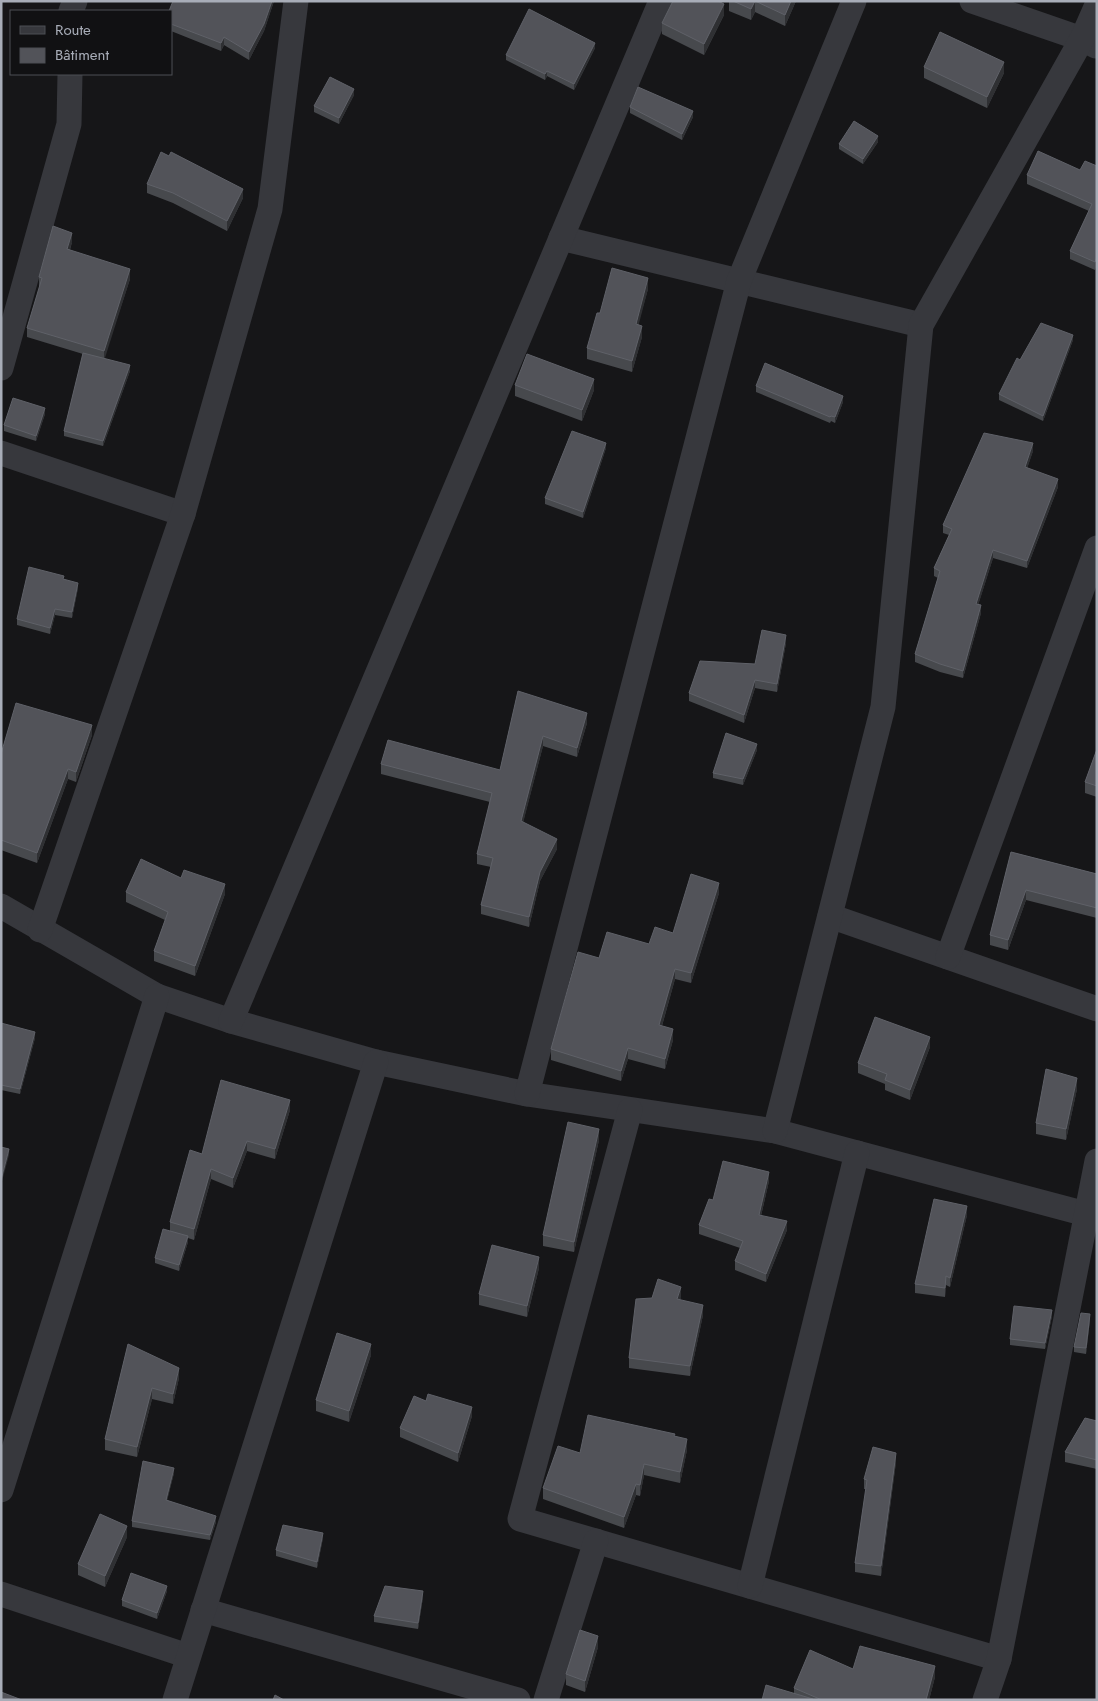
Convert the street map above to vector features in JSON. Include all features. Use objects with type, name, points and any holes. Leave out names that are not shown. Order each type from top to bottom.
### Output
[{"type":"street","points":[[40,930],[183,514],[270,209],[296,1]]},
{"type":"street","points":[[231,1021],[661,1]]},
{"type":"street","points":[[526,1094],[739,281],[854,1]]},
{"type":"street","points":[[972,1],[1089,42]]},
{"type":"street","points":[[775,1131],[883,707],[921,325],[1089,42],[1097,5]]},
{"type":"street","points":[[1,368],[69,124],[70,75]]},
{"type":"street","points":[[561,238],[921,325]]},
{"type":"street","points":[[1,453],[183,514]]},
{"type":"street","points":[[948,957],[1097,548]]},
{"type":"street","points":[[1,906],[157,996],[231,1021],[376,1062],[526,1094],[775,1131],[1091,1216]]},
{"type":"street","points":[[830,916],[1097,1009]]},
{"type":"street","points":[[1,1490],[157,996]]},
{"type":"street","points":[[175,1700],[376,1062]]},
{"type":"street","points":[[630,1110],[520,1518],[999,1659]]},
{"type":"street","points":[[750,1586],[857,1153]]},
{"type":"street","points":[[985,1700],[999,1659],[1091,1216],[1097,1162]]},
{"type":"street","points":[[546,1700],[596,1541]]},
{"type":"street","points":[[1,1594],[188,1656]]},
{"type":"street","points":[[203,1610],[518,1700]]},
{"type":"building","points":[[173,1],[272,1],[264,24],[249,52],[224,37],[221,43],[172,24],[172,10],[169,10]]},
{"type":"building","points":[[673,1],[718,1],[724,4],[704,44],[662,23]]},
{"type":"building","points":[[733,1],[755,1],[751,9]]},
{"type":"building","points":[[755,1],[791,1],[785,15]]},
{"type":"building","points":[[529,9],[595,43],[574,84],[547,71],[545,74],[506,55]]},
{"type":"building","points":[[940,32],[1004,62],[987,97],[924,67]]},
{"type":"building","points":[[330,77],[354,89],[339,118],[314,106]]},
{"type":"building","points":[[638,87],[693,111],[682,134],[630,107]]},
{"type":"building","points":[[854,121],[878,136],[863,159],[839,144]]},
{"type":"building","points":[[1038,151],[1080,170],[1085,161],[1097,166],[1097,257],[1095,262],[1070,251],[1092,204],[1027,175]]},
{"type":"building","points":[[161,152],[169,156],[171,152],[243,189],[227,221],[173,193],[147,184]]},
{"type":"building","points":[[53,226],[72,233],[67,249],[130,269],[104,351],[27,328],[42,278],[39,277]]},
{"type":"building","points":[[612,268],[648,278],[636,324],[642,326],[632,361],[587,348],[597,313],[600,313]]},
{"type":"building","points":[[1041,323],[1073,335],[1043,416],[999,394],[1017,358],[1020,360]]},
{"type":"building","points":[[83,353],[130,365],[103,441],[64,431]]},
{"type":"building","points":[[527,354],[594,379],[582,410],[515,385]]},
{"type":"building","points":[[765,363],[843,396],[835,417],[830,417],[756,386]]},
{"type":"building","points":[[13,398],[45,408],[36,436],[4,425]]},
{"type":"building","points":[[572,431],[606,443],[583,512],[545,498]]},
{"type":"building","points":[[984,433],[1033,443],[1025,467],[1058,479],[1027,561],[993,550],[976,604],[981,605],[963,671],[915,654],[940,571],[934,568],[952,529],[943,525]]},
{"type":"building","points":[[29,567],[64,576],[63,579],[78,583],[72,612],[55,609],[50,628],[17,619]]},
{"type":"building","points":[[762,630],[786,635],[777,684],[755,680],[744,715],[689,693],[700,661],[755,664]]},
{"type":"building","points":[[518,691],[587,713],[577,748],[543,736],[521,821],[557,839],[540,872],[529,917],[481,905],[493,858],[477,854],[492,793],[381,764],[388,740],[500,770]]},
{"type":"building","points":[[16,703],[92,725],[76,772],[68,769],[37,853],[1,840],[1,754]]},
{"type":"building","points":[[726,733],[757,744],[743,779],[713,773]]},
{"type":"building","points":[[1097,749],[1097,786],[1085,782]]},
{"type":"building","points":[[1011,852],[1097,874],[1097,908],[1026,890],[1008,940],[990,935]]},
{"type":"building","points":[[141,859],[181,878],[184,870],[225,884],[195,966],[154,951],[168,912],[126,892]]},
{"type":"building","points":[[691,874],[719,883],[691,973],[675,969],[659,1025],[673,1029],[665,1059],[628,1048],[621,1071],[551,1049],[578,952],[599,958],[607,932],[649,944],[655,927],[673,933]]},
{"type":"building","points":[[875,1017],[930,1037],[910,1090],[885,1080],[887,1074],[858,1063]]},
{"type":"building","points":[[1,1023],[35,1032],[20,1089],[1,1085]]},
{"type":"building","points":[[1046,1069],[1077,1078],[1066,1129],[1036,1123]]},
{"type":"building","points":[[221,1080],[290,1100],[275,1149],[247,1141],[233,1178],[211,1169],[194,1229],[170,1222],[190,1150],[202,1154]]},
{"type":"building","points":[[568,1122],[599,1129],[574,1242],[543,1235]]},
{"type":"building","points":[[1,1147],[9,1149],[1,1180]]},
{"type":"building","points":[[723,1161],[769,1172],[759,1215],[787,1221],[766,1274],[735,1261],[743,1241],[699,1225],[709,1199],[713,1200]]},
{"type":"building","points":[[934,1199],[967,1206],[950,1278],[946,1276],[945,1288],[915,1284]]},
{"type":"building","points":[[163,1229],[188,1236],[179,1265],[155,1258]]},
{"type":"building","points":[[492,1245],[539,1257],[527,1306],[479,1294]]},
{"type":"building","points":[[658,1279],[681,1287],[677,1299],[703,1305],[690,1366],[629,1358],[636,1299],[652,1298]]},
{"type":"building","points":[[1014,1306],[1052,1310],[1045,1343],[1010,1339]]},
{"type":"building","points":[[1081,1313],[1090,1314],[1086,1348],[1074,1347]]},
{"type":"building","points":[[337,1333],[371,1344],[349,1411],[316,1400]]},
{"type":"building","points":[[128,1344],[179,1368],[173,1394],[152,1388],[137,1447],[105,1439]]},
{"type":"building","points":[[428,1394],[472,1407],[458,1453],[400,1428],[414,1396],[426,1401]]},
{"type":"building","points":[[588,1415],[675,1434],[674,1436],[687,1439],[680,1472],[644,1464],[640,1485],[636,1484],[624,1517],[543,1488],[558,1446],[580,1453]]},
{"type":"building","points":[[1085,1418],[1097,1421],[1097,1460],[1065,1452]]},
{"type":"building","points":[[873,1447],[896,1453],[881,1566],[855,1563],[867,1480],[864,1479]]},
{"type":"building","points":[[143,1461],[174,1468],[166,1500],[216,1516],[210,1535],[132,1521]]},
{"type":"building","points":[[100,1514],[127,1526],[105,1576],[78,1564]]},
{"type":"building","points":[[283,1525],[323,1533],[317,1562],[276,1550]]},
{"type":"building","points":[[131,1573],[167,1586],[157,1613],[122,1600]]},
{"type":"building","points":[[385,1586],[423,1591],[418,1623],[374,1616]]},
{"type":"building","points":[[580,1630],[598,1636],[585,1681],[566,1674]]},
{"type":"building","points":[[860,1646],[935,1666],[926,1700],[822,1700],[794,1688],[810,1650],[853,1669]]},
{"type":"building","points":[[766,1685],[813,1699],[762,1700]]},
{"type":"building","points":[[1,1692],[22,1700],[1,1700]]},
{"type":"building","points":[[275,1695],[284,1700],[273,1700]]}]
